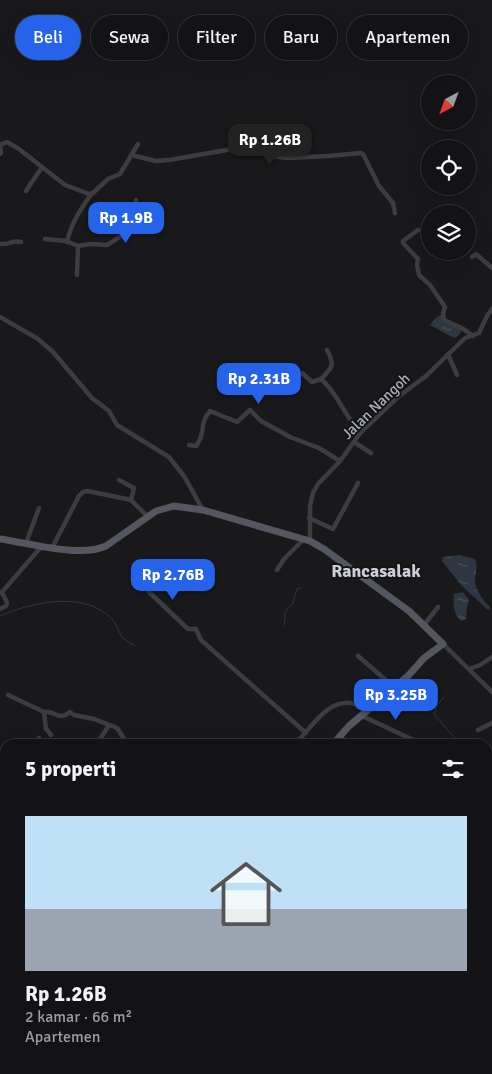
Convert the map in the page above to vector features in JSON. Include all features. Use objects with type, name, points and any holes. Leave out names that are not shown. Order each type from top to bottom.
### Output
[{"type":"main road","points":[[0,540],[71,551],[97,549],[106,546],[156,511],[174,506],[203,510],[307,540],[327,551],[409,611],[443,644],[424,658],[413,672],[393,686],[384,698],[337,739]]},
{"type":"street","points":[[0,154],[0,146],[7,142],[19,149],[65,186],[78,191],[92,193]]},
{"type":"street","points":[[66,242],[78,213],[92,193],[108,179],[120,174],[138,144]]},
{"type":"street","points":[[132,156],[156,161],[244,147],[253,148],[266,155],[287,158],[361,153],[379,186],[393,203],[395,213]]},
{"type":"street","points":[[26,191],[42,167]]},
{"type":"street","points":[[45,239],[78,246],[90,244],[107,246],[123,235],[122,231],[134,227],[136,200]]},
{"type":"street","points":[[418,230],[402,243],[418,258],[419,275],[430,285],[445,307],[443,313],[444,320],[462,328],[472,336]]},
{"type":"street","points":[[0,244],[13,241],[21,242]]},
{"type":"street","points":[[77,275],[78,246]]},
{"type":"street","points":[[476,254],[492,268]]},
{"type":"street","name":"Jalan Nangoh","points":[[307,540],[311,500],[314,490],[340,461],[361,432],[465,338],[479,333],[492,309]]},
{"type":"street","points":[[0,317],[38,339],[53,352],[92,398],[109,411],[117,425],[169,457],[184,476],[203,510]]},
{"type":"street","points":[[289,376],[302,373],[312,382],[321,379],[333,365],[327,350]]},
{"type":"street","points":[[448,354],[458,375]]},
{"type":"street","points":[[321,379],[330,386],[347,416],[361,432]]},
{"type":"street","points":[[188,445],[196,446],[202,438],[204,419],[210,411],[237,422],[250,410],[258,419],[284,434],[319,448],[340,461]]},
{"type":"street","points":[[354,442],[371,453]]},
{"type":"street","points":[[119,480],[135,489],[131,500]]},
{"type":"street","points":[[309,518],[333,529],[358,483]]},
{"type":"street","points":[[52,548],[83,492],[88,491],[131,500],[148,517]]},
{"type":"street","points":[[26,543],[39,508]]},
{"type":"street","points":[[277,570],[284,559],[307,540]]},
{"type":"street","points":[[0,609],[6,606],[7,602],[1,592],[42,546]]},
{"type":"street","points":[[149,592],[188,629],[196,629],[201,640],[306,733]]},
{"type":"street","points":[[424,625],[438,607]]},
{"type":"street","points":[[443,644],[492,692]]},
{"type":"street","points":[[358,656],[393,686]]},
{"type":"street","points":[[469,669],[480,665],[492,657]]},
{"type":"street","points":[[8,695],[44,712],[49,711],[60,717],[66,716],[70,712],[74,715],[94,719],[118,729],[124,739]]},
{"type":"street","points":[[300,739],[332,706],[353,703],[368,711]]},
{"type":"street","points":[[44,712],[46,729],[51,735]]},
{"type":"street","points":[[362,716],[411,739]]},
{"type":"street","points":[[478,730],[492,723]]},
{"type":"street","points":[[101,739],[108,725]]},
{"type":"street","points":[[339,736],[343,739]]},
{"type":"water","points":[[441,315],[462,330],[458,336],[454,338],[430,325]]},
{"type":"water","points":[[460,555],[475,559],[477,567],[476,587],[490,608],[488,610],[461,585],[442,561],[443,557]]},
{"type":"water","points":[[463,592],[469,600],[466,619],[461,621],[455,612],[454,594]]},
{"type":"waterway","points":[[284,625],[285,612],[293,603],[297,589],[301,588]]},
{"type":"waterway","points":[[0,616],[41,603],[71,602],[86,604],[99,609],[110,617],[124,639],[134,645]]},
{"type":"waterway","points":[[444,697],[434,714],[456,739]]},
{"type":"district","name":"Rancasalak","points":[[376,571]]}]
